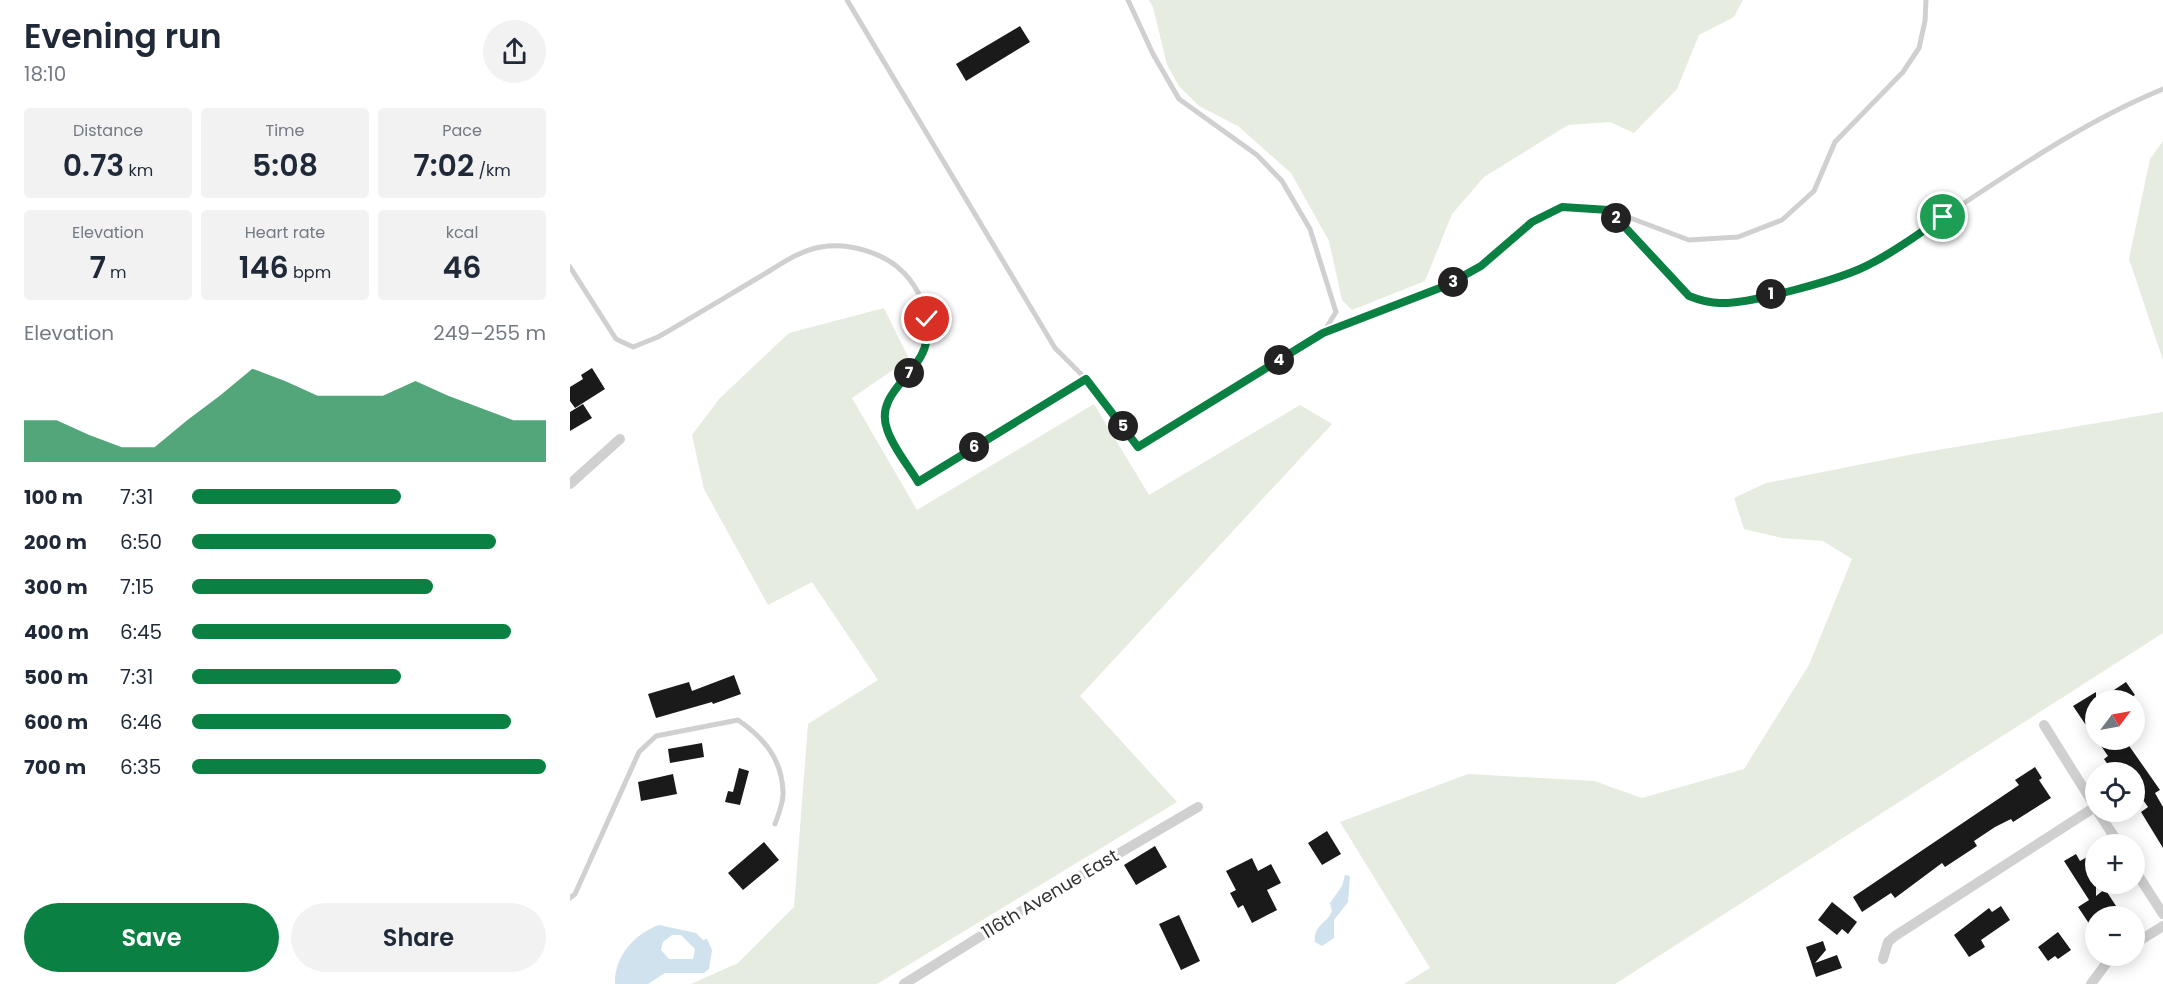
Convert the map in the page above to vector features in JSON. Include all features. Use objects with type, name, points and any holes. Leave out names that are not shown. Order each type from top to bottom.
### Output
[{"type":"street","points":[[570,484],[620,439]]},
{"type":"street","points":[[2044,725],[2085,791]]},
{"type":"street","name":"116th Avenue East","points":[[904,984],[1029,906],[1198,807]]},
{"type":"street","points":[[1883,959],[1888,942],[1895,936],[2085,816]]},
{"type":"street","points":[[2145,886],[2163,914]]},
{"type":"street","points":[[2145,937],[2163,926]]},
{"type":"street","points":[[2091,984],[2097,973],[2105,966]]},
{"type":"lane","points":[[847,0],[1055,348],[1086,379],[1138,447],[1323,333],[1445,286],[1481,266],[1532,222],[1562,207],[1609,210],[1689,240],[1738,237],[1782,220],[1814,191],[1835,142],[1903,72],[1919,48],[1925,21],[1926,0]]},
{"type":"lane","points":[[1128,0],[1153,54],[1179,99],[1257,155],[1282,181],[1310,229],[1336,312],[1323,333]]},
{"type":"lane","points":[[1609,210],[1689,296],[1701,301],[1722,303],[1749,300],[1841,277],[1869,265],[2077,130],[2124,105],[2163,88]]},
{"type":"lane","points":[[570,267],[616,339],[633,347],[658,337],[805,252],[837,245],[851,247],[886,260],[899,268],[912,282],[924,302],[927,319],[926,343],[922,355],[890,397],[884,416],[891,438],[918,482],[1086,379]]},
{"type":"lane","points":[[570,898],[575,894],[639,752],[656,736],[738,720],[760,735],[778,765],[784,794],[775,824]]},
{"type":"shaded area","points":[[1149,0],[1743,0],[1734,17],[1699,35],[1677,89],[1634,133],[1610,122],[1568,125],[1484,177],[1452,214],[1425,281],[1352,310],[1342,300],[1329,241],[1291,173],[1238,126],[1199,106],[1179,86],[1167,65],[1153,7]]},
{"type":"shaded area","points":[[2163,141],[2163,360],[2129,259],[2150,159]]},
{"type":"shaded area","points":[[884,308],[909,359],[852,398],[917,510],[1094,404],[1149,495],[1300,405],[1332,424],[1080,696],[1177,802],[877,984],[691,984],[738,963],[794,907],[808,724],[878,680],[812,582],[768,605],[704,489],[692,435],[719,399],[789,333]]},
{"type":"shaded area","points":[[2163,412],[2163,633],[1615,984],[1404,984],[1430,968],[1340,822],[1468,774],[1594,781],[1642,798],[1744,769],[1809,665],[1852,559],[1823,541],[1782,538],[1744,529],[1734,498],[1766,483],[1914,454]]},
{"type":"water","points":[[1345,875],[1350,876],[1348,902],[1334,920],[1334,938],[1322,946],[1315,942],[1316,932],[1330,915],[1332,911],[1330,903],[1342,886]]},
{"type":"water","points":[[659,925],[696,933],[703,940],[707,939],[712,950],[709,969],[704,973],[665,973],[648,984],[615,984],[618,965],[627,948],[641,934]],"holes":[[[672,935],[681,935],[695,949],[693,959],[669,959],[661,950],[663,942]]]},
{"type":"building","points":[[1020,26],[1030,42],[966,81],[956,64]]},
{"type":"building","points":[[592,368],[605,389],[575,408],[570,401],[570,387],[583,379],[581,375]]},
{"type":"building","points":[[583,404],[592,418],[570,431],[570,412]]},
{"type":"building","points":[[734,675],[741,694],[713,704],[712,702],[656,718],[648,694],[689,682],[692,691]]},
{"type":"building","points":[[2126,682],[2132,690],[2114,690]]},
{"type":"building","points":[[2085,699],[2085,724],[2073,706]]},
{"type":"building","points":[[702,743],[704,757],[670,763],[668,749]]},
{"type":"building","points":[[2104,750],[2132,750],[2140,762],[2106,762],[2104,759],[2108,756]]},
{"type":"building","points":[[2035,767],[2042,778],[2039,780],[2051,798],[2013,822],[2011,819],[1995,827],[1974,841],[1977,846],[1945,867],[1942,863],[1895,898],[1891,893],[1862,912],[1853,897],[2019,785],[2015,780]]},
{"type":"building","points":[[739,768],[749,771],[740,805],[725,802],[728,791],[733,792]]},
{"type":"building","points":[[2145,769],[2160,790],[2155,793],[2163,807],[2163,848],[2145,819],[2145,809],[2148,807],[2145,803]]},
{"type":"building","points":[[673,774],[677,794],[641,801],[638,782]]},
{"type":"building","points":[[1327,831],[1341,854],[1322,865],[1308,843]]},
{"type":"building","points":[[764,842],[779,860],[743,890],[728,873]]},
{"type":"building","points":[[1155,846],[1167,867],[1136,885],[1124,865]]},
{"type":"building","points":[[2076,854],[2080,861],[2085,858],[2085,894],[2064,861]]},
{"type":"building","points":[[1252,858],[1258,871],[1271,864],[1281,883],[1267,890],[1277,910],[1252,923],[1243,905],[1238,908],[1230,893],[1236,890],[1226,871]]},
{"type":"building","points":[[2085,894],[2096,894],[2096,896],[2108,894],[2116,906],[2085,906],[2085,918],[2078,907],[2089,900]]},
{"type":"building","points":[[1832,902],[1857,922],[1848,934],[1842,929],[1837,935],[1818,920]]},
{"type":"building","points":[[2001,906],[2010,920],[1981,940],[1985,947],[1969,957],[1954,935],[1989,908],[1992,912]]},
{"type":"building","points":[[1179,915],[1200,961],[1181,970],[1159,924]]},
{"type":"building","points":[[2058,932],[2071,950],[2058,959],[2055,956],[2048,961],[2038,947]]},
{"type":"building","points":[[1823,941],[1826,950],[1815,963],[1837,955],[1842,968],[1816,977],[1806,947]]},
{"type":"route","points":[[927,319],[926,343],[922,355],[890,397],[884,416],[891,438],[918,482],[1086,379],[1138,447],[1323,333],[1445,286],[1481,266],[1532,222],[1562,207],[1609,210],[1674,284],[1689,296],[1701,301],[1722,303],[1749,300],[1841,277],[1901,247],[1943,217]]}]
